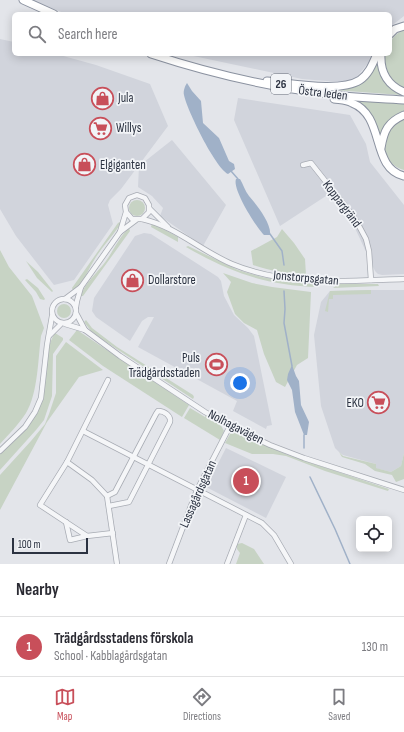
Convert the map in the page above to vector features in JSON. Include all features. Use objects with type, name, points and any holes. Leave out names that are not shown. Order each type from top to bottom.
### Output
[{"type":"highway","points":[[19,0],[46,12]]},
{"type":"highway","points":[[23,0],[50,12]]},
{"type":"highway","points":[[392,32],[404,26]]},
{"type":"highway","name":"Östra leden","points":[[158,56],[226,76],[295,90],[330,95],[404,100]]},
{"type":"highway","name":"Östra leden","points":[[167,56],[226,73],[331,92],[404,96]]},
{"type":"highway","points":[[261,80],[329,87],[343,86],[361,79],[369,70],[376,56]]},
{"type":"highway","points":[[381,56],[382,69],[385,77],[396,89],[404,92]]},
{"type":"highway","points":[[295,90],[352,103],[362,108],[370,117],[374,125],[381,152],[388,166],[404,176]]},
{"type":"highway","points":[[381,152],[383,137],[388,126],[395,119],[404,115]]},
{"type":"street","name":"Koppargränd","points":[[303,165],[311,162],[359,226],[366,239],[371,280]]},
{"type":"street","name":"Jonstorpsgatan","points":[[120,232],[126,212],[125,208],[127,201],[132,196],[136,195],[145,198],[148,201],[150,209],[171,230]]},
{"type":"street","points":[[142,219],[147,215],[150,209]]},
{"type":"street","points":[[126,212],[130,218],[136,220]]},
{"type":"street","name":"Jonstorpsgatan","points":[[76,311],[76,301],[81,287],[120,232],[136,220],[142,219],[152,221],[171,230],[212,255],[240,267],[280,278],[320,282],[404,280]]},
{"type":"street","name":"Jonstorpsgatan","points":[[65,299],[81,287]]},
{"type":"street","points":[[0,451],[25,427],[35,412],[41,398],[52,309],[58,300],[65,299],[72,302],[76,311],[73,321],[63,324],[49,336]]},
{"type":"street","name":"Nolhagavägen","points":[[76,311],[85,330]]},
{"type":"street","points":[[52,316],[57,322],[63,324]]},
{"type":"street","name":"Nolhagavägen","points":[[63,324],[85,330],[120,356],[205,412],[230,426],[270,445],[304,458],[404,490]]},
{"type":"street","points":[[87,536],[40,505],[67,462],[108,380]]},
{"type":"street","points":[[107,496],[115,492],[158,411],[170,416],[170,422],[129,502],[109,506]]},
{"type":"street","name":"Lassagårdsgatan","points":[[169,564],[197,490],[230,426]]},
{"type":"street","points":[[82,431],[246,515],[268,529],[274,535],[291,564]]},
{"type":"street","points":[[67,462],[92,480],[107,496],[117,564]]},
{"type":"street","points":[[227,564],[246,515]]},
{"type":"street","points":[[66,522],[70,540],[113,532]]},
{"type":"shaded area","points":[[32,0],[404,0],[404,16],[392,25],[392,12],[61,12]]},
{"type":"shaded area","points":[[0,39],[12,42],[12,56],[63,56],[96,65],[150,84],[168,126],[121,189],[110,200],[108,205],[113,224],[74,280],[54,285],[16,236],[0,209]]},
{"type":"shaded area","points":[[193,56],[372,56],[355,79],[339,82],[302,79]]},
{"type":"shaded area","points":[[238,98],[350,115],[366,144],[370,162],[404,205],[404,274],[382,275],[375,271],[354,226],[329,194],[280,226],[234,120]]},
{"type":"shaded area","points":[[172,140],[226,205],[203,246],[160,216],[163,208],[152,196],[138,187],[139,166]]},
{"type":"shaded area","points":[[144,233],[151,234],[218,277],[221,281],[224,296],[234,315],[254,336],[272,425],[267,426],[266,429],[233,411],[237,401],[138,347],[154,317],[148,317],[142,321],[130,341],[96,317],[92,311],[94,298],[135,236]]},
{"type":"shaded area","points":[[404,290],[404,453],[401,466],[391,472],[375,468],[376,464],[343,455],[339,452],[335,448],[321,406],[314,335],[321,302],[330,291]]},
{"type":"shaded area","points":[[226,448],[286,477],[266,518],[208,488],[207,485]]},
{"type":"green space","points":[[404,29],[404,89],[388,75],[384,61],[384,56],[392,56],[392,39]]},
{"type":"green space","points":[[377,59],[401,95],[334,90],[354,86]]},
{"type":"green space","points":[[354,100],[404,103],[404,111],[389,121],[380,136]]},
{"type":"green space","points":[[404,117],[404,170],[393,165],[390,161],[385,151],[385,141],[388,130]]},
{"type":"green space","points":[[137,200],[144,205],[145,208],[140,215],[137,216],[130,211],[129,208],[134,201]]},
{"type":"green space","points":[[120,222],[120,225],[99,253],[82,281],[73,291],[72,288]]},
{"type":"green space","points":[[152,223],[178,237],[178,242],[151,227]]},
{"type":"green space","points":[[129,228],[130,231],[83,296],[80,296],[85,286],[106,261],[119,239]]},
{"type":"green space","points":[[282,229],[305,259],[306,275],[279,272],[253,265],[251,251],[277,237]]},
{"type":"green space","points":[[188,246],[238,270],[287,282],[315,284],[318,287],[281,284],[249,276],[219,264],[186,247]]},
{"type":"green space","points":[[0,250],[9,267],[32,296],[44,328],[41,336],[35,386],[30,405],[20,421],[0,444]]},
{"type":"green space","points":[[26,261],[38,272],[53,291],[52,292],[37,278]]},
{"type":"green space","points":[[223,273],[252,283],[311,292],[308,358],[297,365],[285,387],[276,382],[264,354],[257,330],[244,323],[235,314],[227,292],[231,282]]},
{"type":"green space","points":[[27,279],[38,288],[45,299],[44,300],[40,299],[25,280]]},
{"type":"green space","points":[[339,284],[378,284],[379,286],[333,288]]},
{"type":"green space","points":[[371,290],[371,294],[333,295],[333,299],[329,299],[328,312],[325,311],[330,291]]},
{"type":"green space","points":[[61,304],[67,304],[71,308],[71,314],[67,318],[61,318],[57,314],[57,308]]},
{"type":"green space","points":[[86,320],[92,328],[117,347],[193,395],[193,399],[103,340],[91,331],[84,322]]},
{"type":"green space","points":[[77,330],[189,405],[182,417],[103,366],[69,340]]},
{"type":"green space","points":[[55,333],[63,338],[63,340],[53,354],[52,396],[44,420],[0,470],[0,454],[26,428],[36,414],[40,405],[43,396],[47,356],[51,340]]},
{"type":"green space","points":[[66,342],[103,370],[79,377],[47,422],[0,510],[0,475],[45,424],[56,393],[56,356]]},
{"type":"green space","points":[[190,408],[205,417],[206,415],[220,424],[224,431],[220,440],[184,418]]},
{"type":"green space","points":[[232,432],[236,432],[288,455],[389,489],[388,491],[325,471],[286,456],[273,454],[252,454],[225,443]]},
{"type":"green space","points":[[339,452],[343,456],[376,464],[376,468],[391,472],[401,466],[404,453],[404,479],[396,482],[392,475],[375,471],[365,464],[342,457]]},
{"type":"green space","points":[[242,543],[254,549],[264,564],[236,564],[240,553],[237,549],[237,544]]},
{"type":"water","points":[[187,83],[201,101],[203,123],[219,138],[229,161],[234,164],[235,169],[228,174],[222,169],[209,150],[190,113],[184,93]]},
{"type":"water","points":[[236,179],[240,179],[248,194],[263,214],[269,225],[270,235],[264,235],[251,216],[241,199],[236,184]]},
{"type":"water","points":[[292,365],[299,381],[301,405],[309,422],[307,435],[304,435],[295,412],[292,390],[287,380]]},
{"type":"waterway","points":[[231,171],[238,179]]},
{"type":"waterway","points":[[270,234],[282,251],[284,265]]},
{"type":"waterway","points":[[284,291],[284,323],[292,366]]},
{"type":"waterway","points":[[304,435],[304,448]]},
{"type":"waterway","points":[[310,477],[350,564]]},
{"type":"place","name":"Jula","points":[[103,98]]},
{"type":"place","name":"Willys","points":[[100,128]]},
{"type":"place","name":"Elgiganten","points":[[84,165]]},
{"type":"place","name":"Dollarstore","points":[[133,280]]},
{"type":"place","name":"Puls Trädgårdsstaden","points":[[216,365]]},
{"type":"place","name":"EKO","points":[[379,403]]},
{"type":"place","name":"Trädgårdsstadens förskola","points":[[246,481]]}]
